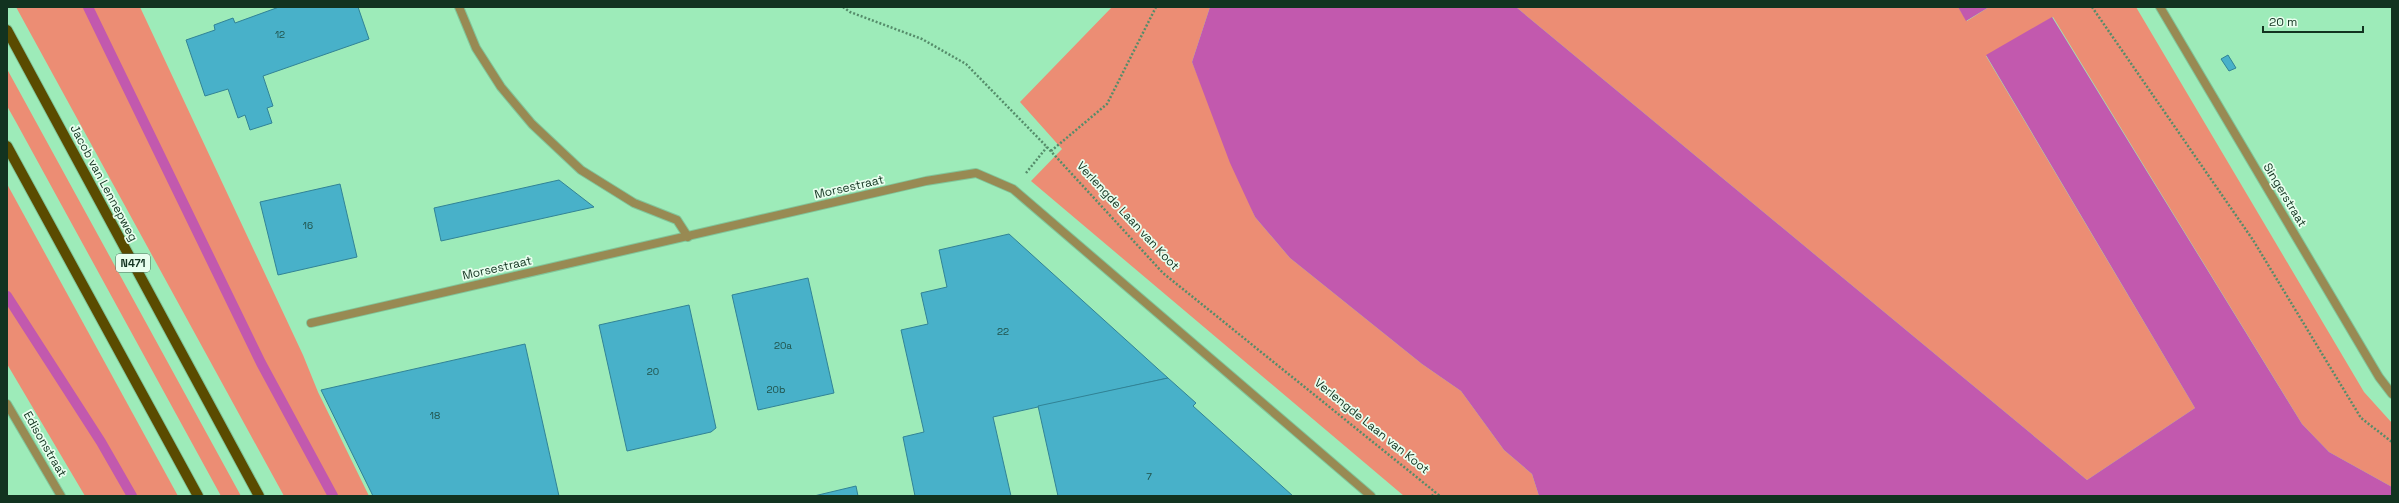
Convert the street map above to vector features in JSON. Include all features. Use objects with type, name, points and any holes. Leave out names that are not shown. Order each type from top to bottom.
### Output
[{"type":"main road","name":"Jacob van Lennepweg","points":[[7,30],[259,496]]},
{"type":"main road","points":[[7,146],[198,496]]},
{"type":"street","points":[[460,7],[476,48],[501,87],[532,124],[581,170],[634,203],[677,220],[688,237]]},
{"type":"street","name":"Singerstraat","points":[[2160,7],[2379,377],[2392,394]]},
{"type":"street","name":"Morsestraat","points":[[311,323],[926,181],[976,173],[1013,189]]},
{"type":"street","points":[[1013,189],[1371,496]]},
{"type":"street","name":"Edisonstraat","points":[[7,404],[61,496]]},
{"type":"path","name":"Verlengde Laan van Koot","points":[[843,7],[850,12],[922,39],[966,64],[1051,151],[1163,273],[1440,496]]},
{"type":"path","points":[[1051,151],[1107,104],[1156,7]]},
{"type":"path","points":[[2092,7],[2253,240],[2361,418],[2392,442]]},
{"type":"path","points":[[1013,189],[1047,147]]},
{"type":"path","points":[[1432,496],[1435,492]]},
{"type":"shaded area","points":[[16,7],[140,7],[303,355],[318,392],[369,496],[284,496]]},
{"type":"shaded area","points":[[1112,7],[1210,7],[1192,62],[1255,217],[1290,258],[1422,364],[1461,391],[1504,450],[1532,474],[1539,496],[1404,496],[1031,181],[1062,149],[1020,102]]},
{"type":"shaded area","points":[[1210,7],[1516,7],[2087,480],[2195,408],[1986,55],[2052,17],[2302,424],[2329,452],[2392,487],[2392,496],[1539,496],[1532,474],[1504,450],[1461,391],[1422,364],[1290,258],[1255,217],[1230,163],[1192,62]]},
{"type":"shaded area","points":[[1516,7],[1958,7],[1967,21],[1989,7],[2136,7],[2364,392],[2392,423],[2392,487],[2329,452],[2302,424],[2053,17],[1986,56],[2195,408],[2087,480]]},
{"type":"shaded area","points":[[1958,7],[1989,7],[1966,21]]},
{"type":"shaded area","points":[[7,69],[241,496],[221,496],[7,106]]},
{"type":"shaded area","points":[[7,184],[178,496],[85,496],[7,364]]},
{"type":"building","points":[[279,7],[358,7],[369,39],[263,76],[273,106],[267,108],[272,123],[250,130],[245,115],[238,118],[228,89],[205,96],[186,40],[215,30],[214,25],[233,18],[235,23]]},
{"type":"building","points":[[2228,55],[2236,68],[2229,71],[2221,59]]},
{"type":"building","points":[[559,180],[594,207],[441,241],[434,208]]},
{"type":"building","points":[[340,184],[357,257],[278,275],[260,202]]},
{"type":"building","points":[[1009,234],[1168,378],[993,417],[1011,496],[915,496],[903,437],[924,432],[901,330],[928,324],[921,293],[947,287],[939,250]]},
{"type":"building","points":[[808,278],[834,393],[758,410],[732,295]]},
{"type":"building","points":[[689,305],[716,428],[711,432],[627,451],[599,325]]},
{"type":"building","points":[[525,344],[559,496],[373,496],[321,390]]},
{"type":"building","points":[[1168,378],[1196,403],[1193,406],[1293,496],[1058,496],[1038,406]]},
{"type":"building","points":[[856,486],[858,496],[814,496]]},
{"type":"waterway","points":[[88,7],[261,363],[333,496]]},
{"type":"waterway","points":[[7,296],[101,442],[132,496]]}]
